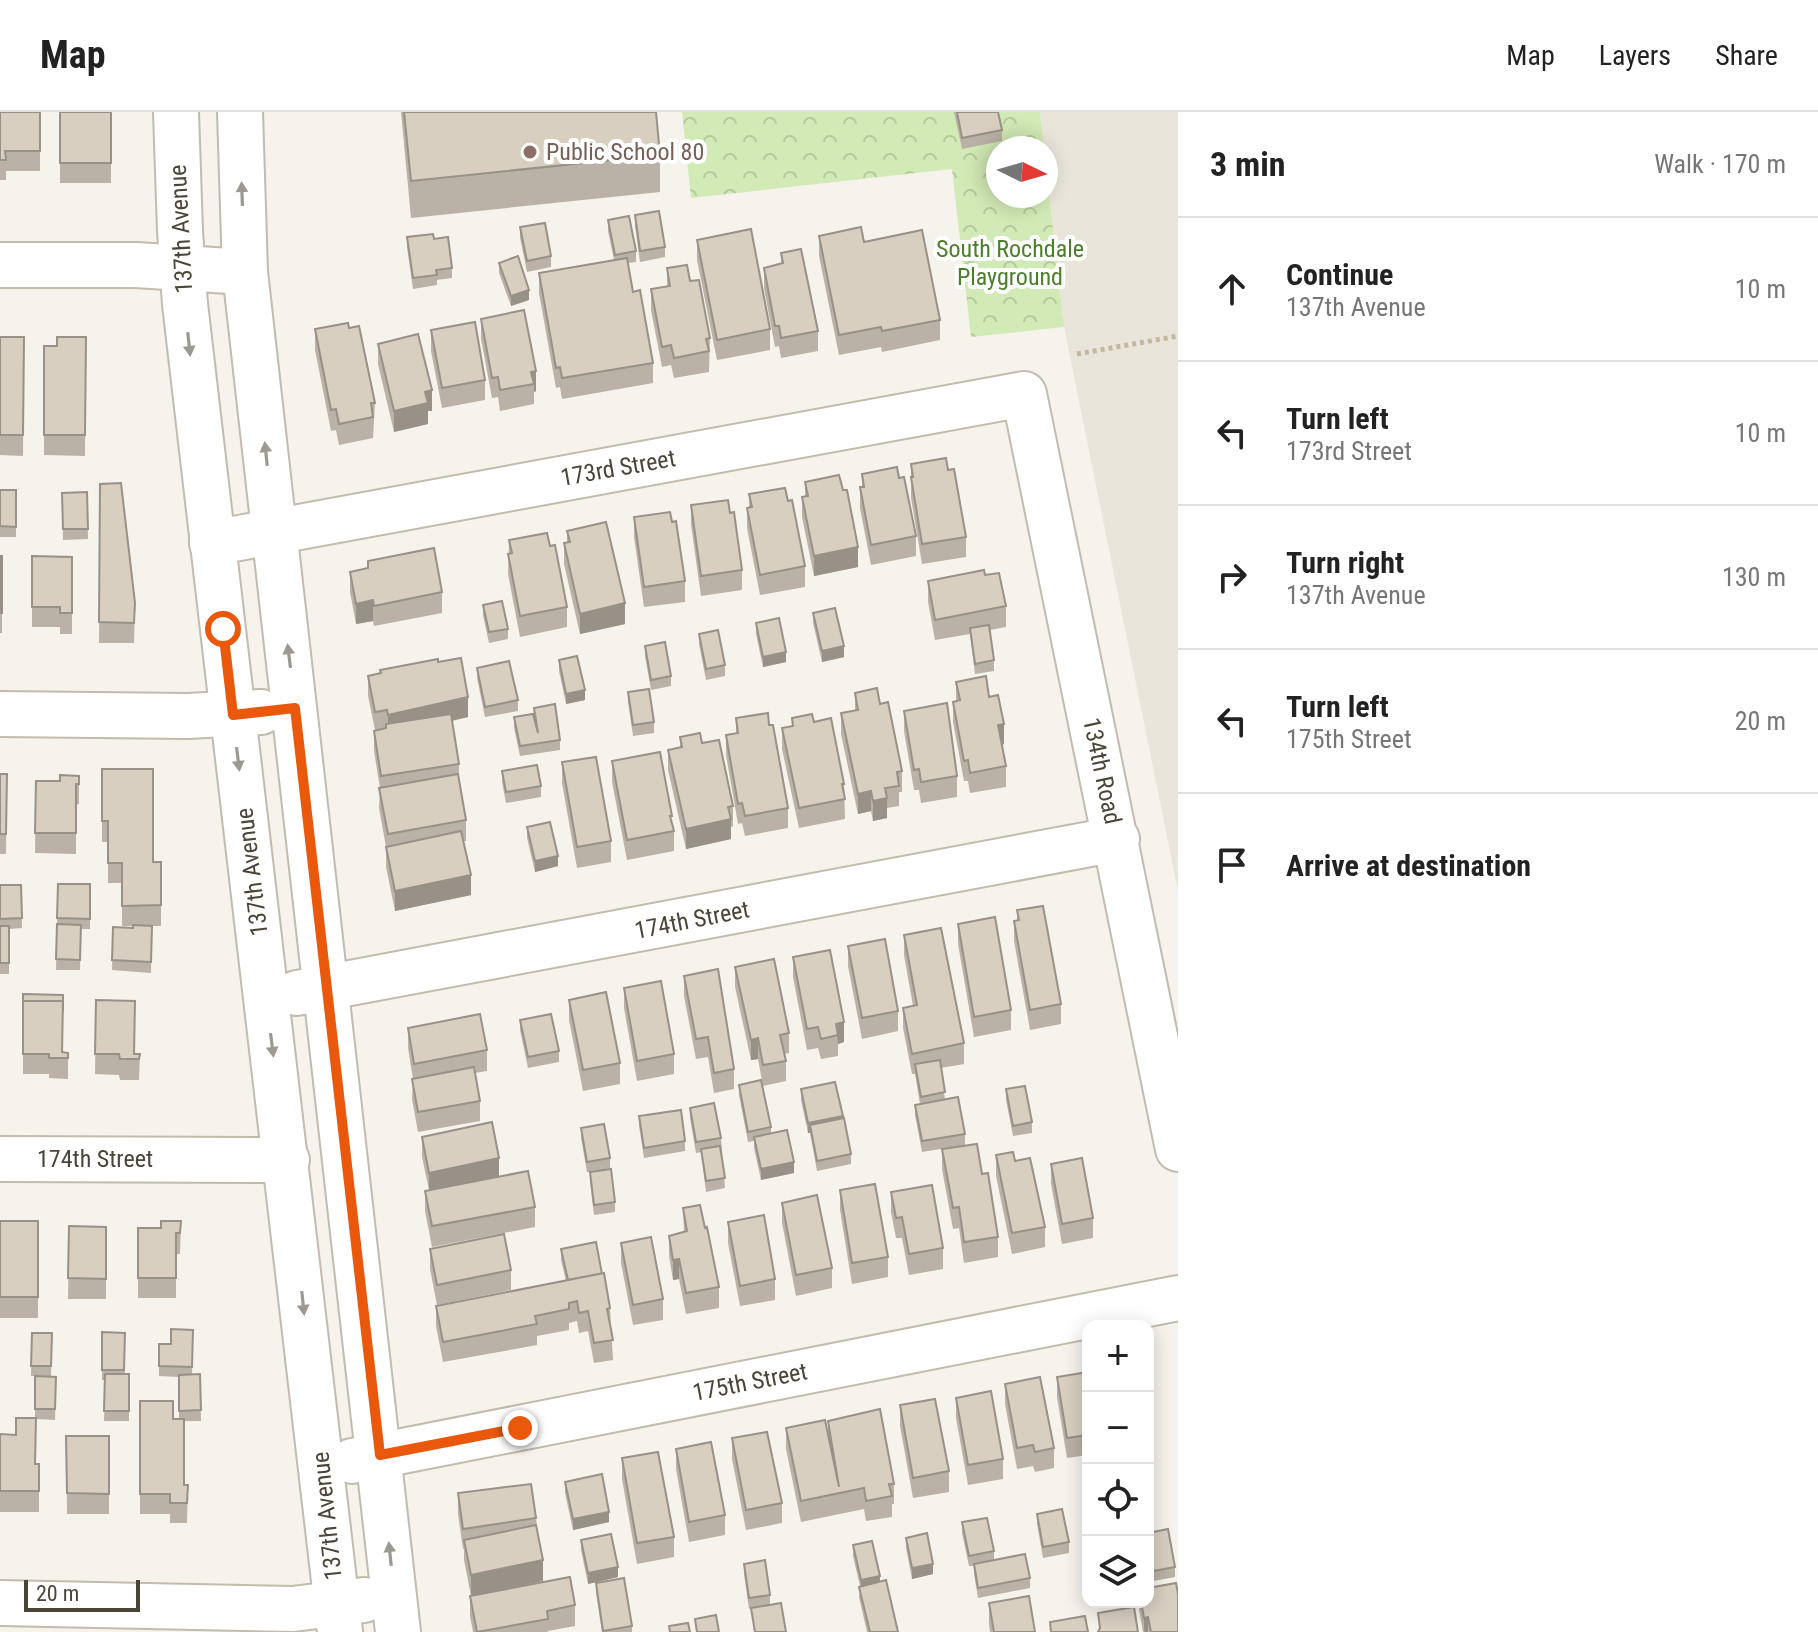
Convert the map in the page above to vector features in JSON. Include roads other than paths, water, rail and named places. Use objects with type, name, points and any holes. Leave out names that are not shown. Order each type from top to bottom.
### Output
[{"type":"street","name":"137th Avenue","points":[[176,112],[182,267],[338,1618]]},
{"type":"street","points":[[0,1603],[293,1609],[338,1618],[396,1614],[245,272],[240,112]]},
{"type":"street","points":[[0,265],[182,267],[245,272]]},
{"type":"street","name":"173rd Street","points":[[212,543],[1024,394]]},
{"type":"street","name":"134th Road","points":[[1024,394],[1178,1149]]},
{"type":"street","points":[[0,714],[233,715],[295,708]]},
{"type":"street","name":"174th Street","points":[[266,998],[1117,839]]},
{"type":"street","name":"174th Street","points":[[0,1159],[287,1160]]},
{"type":"street","name":"175th Street","points":[[322,1467],[1178,1298]]},
{"type":"place","name":"Public School 80","points":[[530,152]]},
{"type":"park label","name":"South Rochdale Playground","points":[[1010,263]]}]
